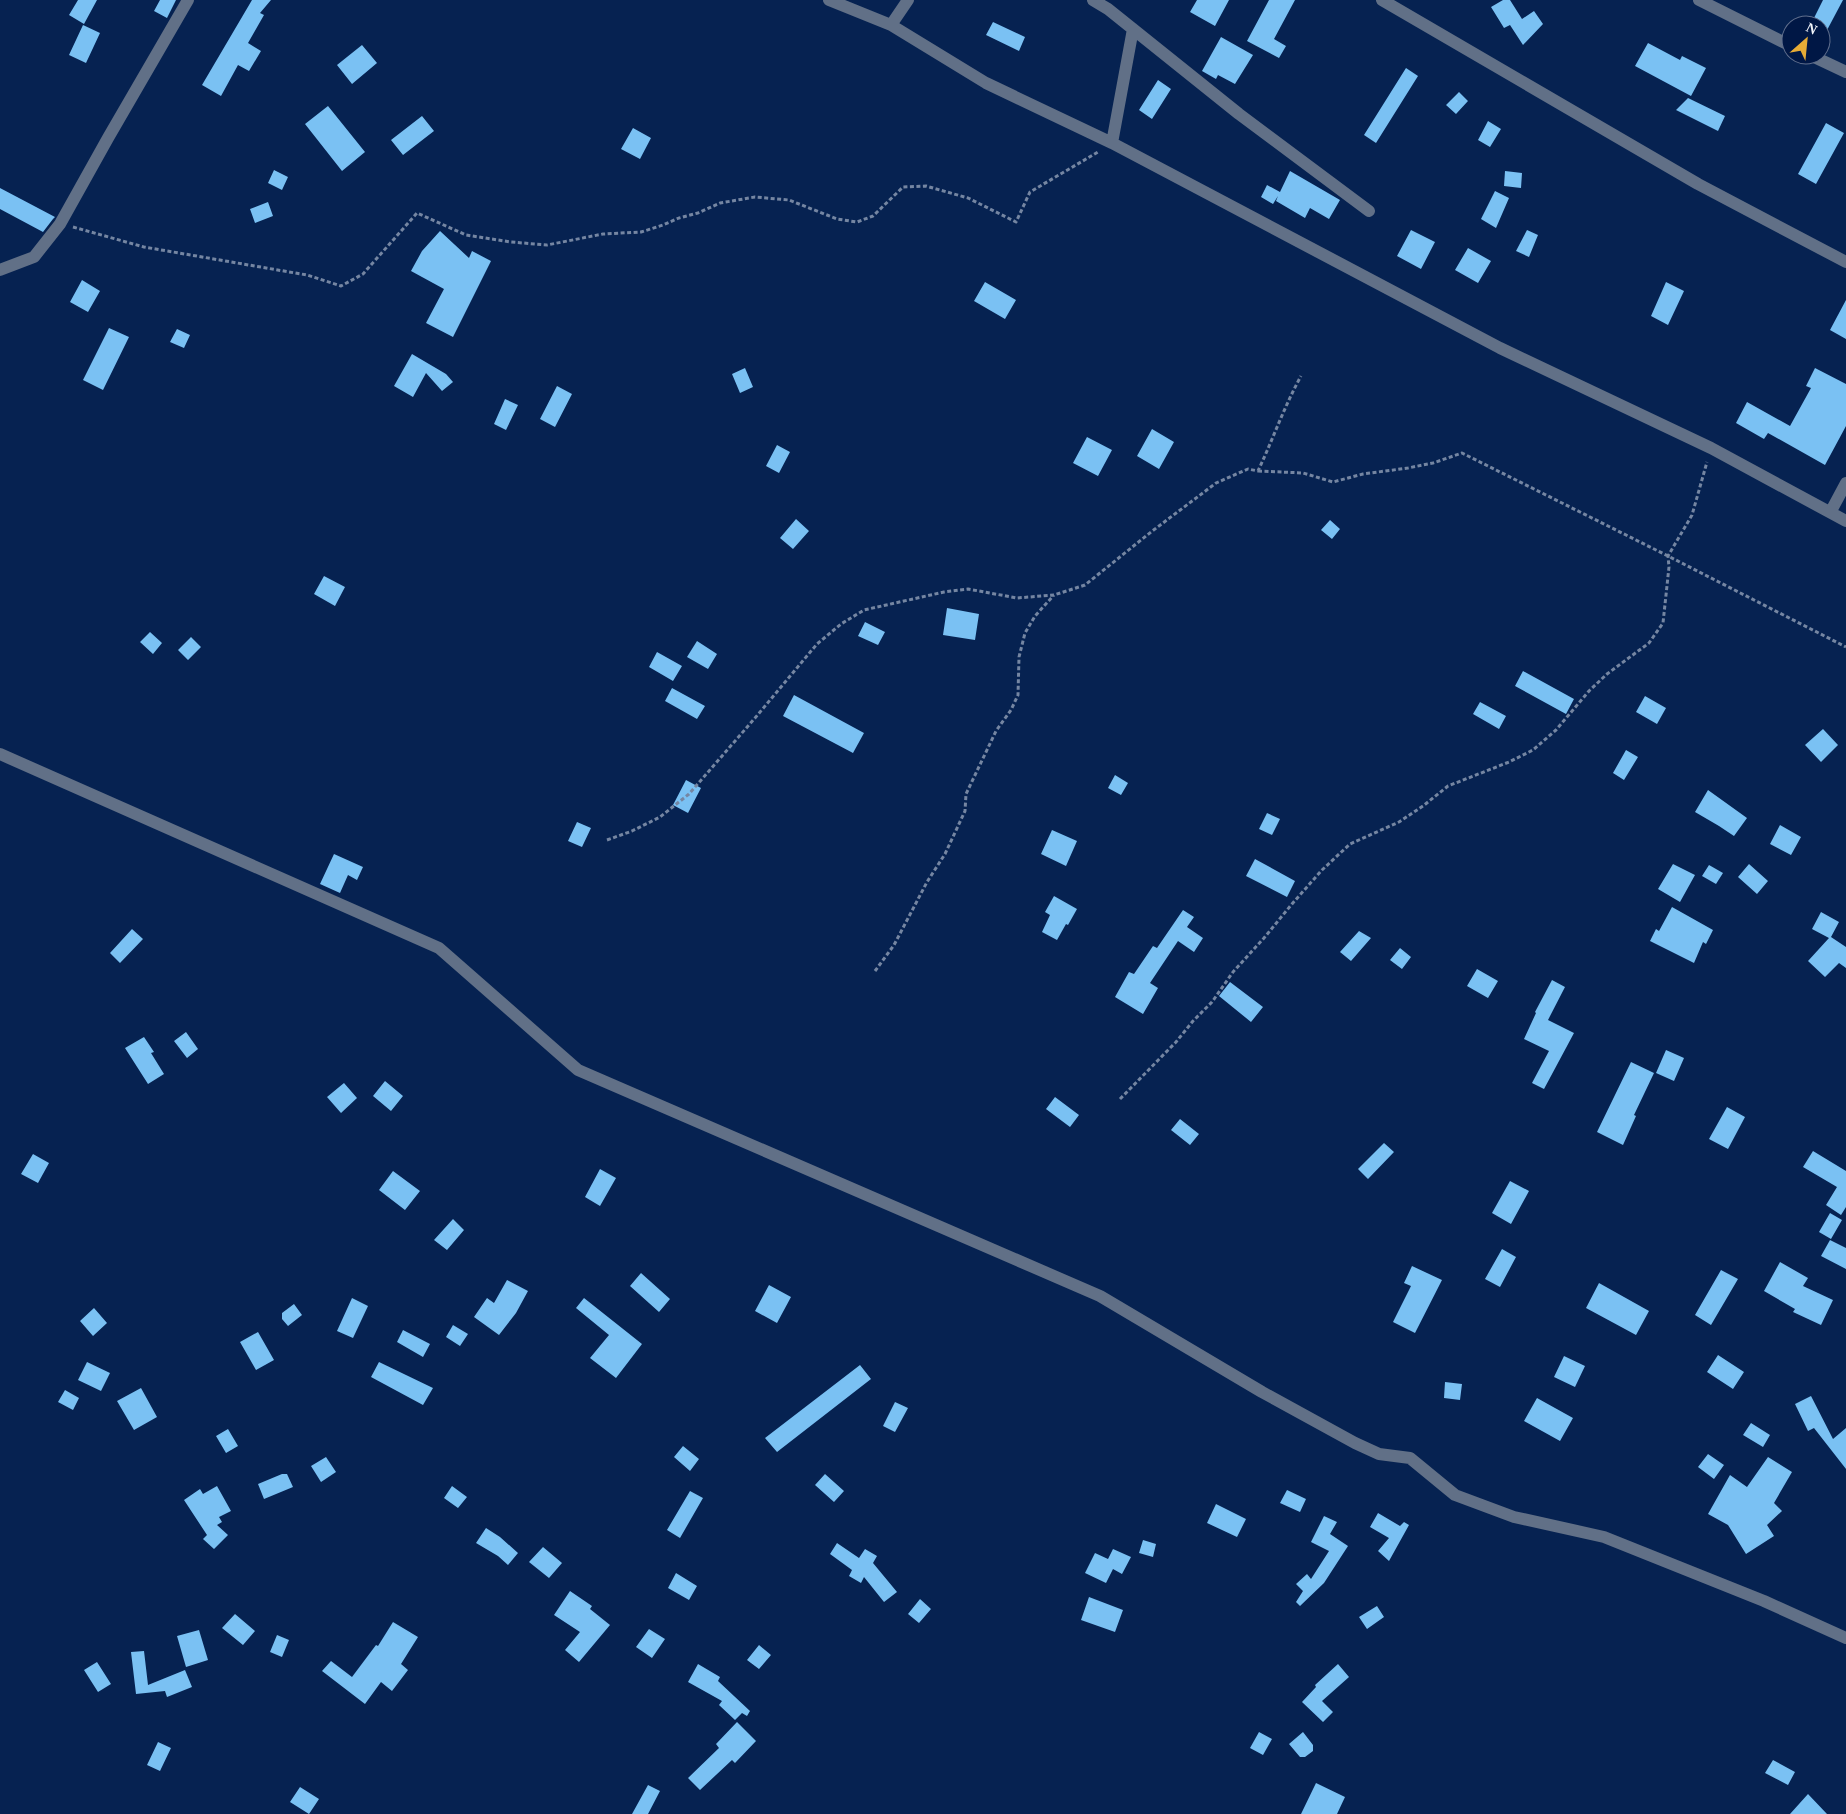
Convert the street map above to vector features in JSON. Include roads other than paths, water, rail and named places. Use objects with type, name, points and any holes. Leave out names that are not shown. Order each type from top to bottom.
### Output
[{"type":"street","points":[[0,270],[34,257],[60,224],[188,0]]},
{"type":"street","points":[[829,0],[890,25],[986,82],[1112,143],[1500,348],[1711,448],[1846,521]]},
{"type":"street","points":[[890,25],[908,0]]},
{"type":"street","points":[[1093,0],[1111,4],[1134,29],[1239,114],[1369,211]]},
{"type":"street","points":[[1382,0],[1698,184],[1846,262]]},
{"type":"street","points":[[1699,0],[1781,41]]},
{"type":"street","points":[[1112,143],[1134,29]]},
{"type":"street","points":[[1831,65],[1846,72]]},
{"type":"street","points":[[1830,511],[1846,483]]},
{"type":"street","points":[[0,754],[439,948],[578,1070],[1100,1296],[1262,1392],[1356,1443],[1378,1454],[1410,1458],[1455,1495],[1514,1517],[1604,1537],[1764,1601],[1846,1638]]}]
